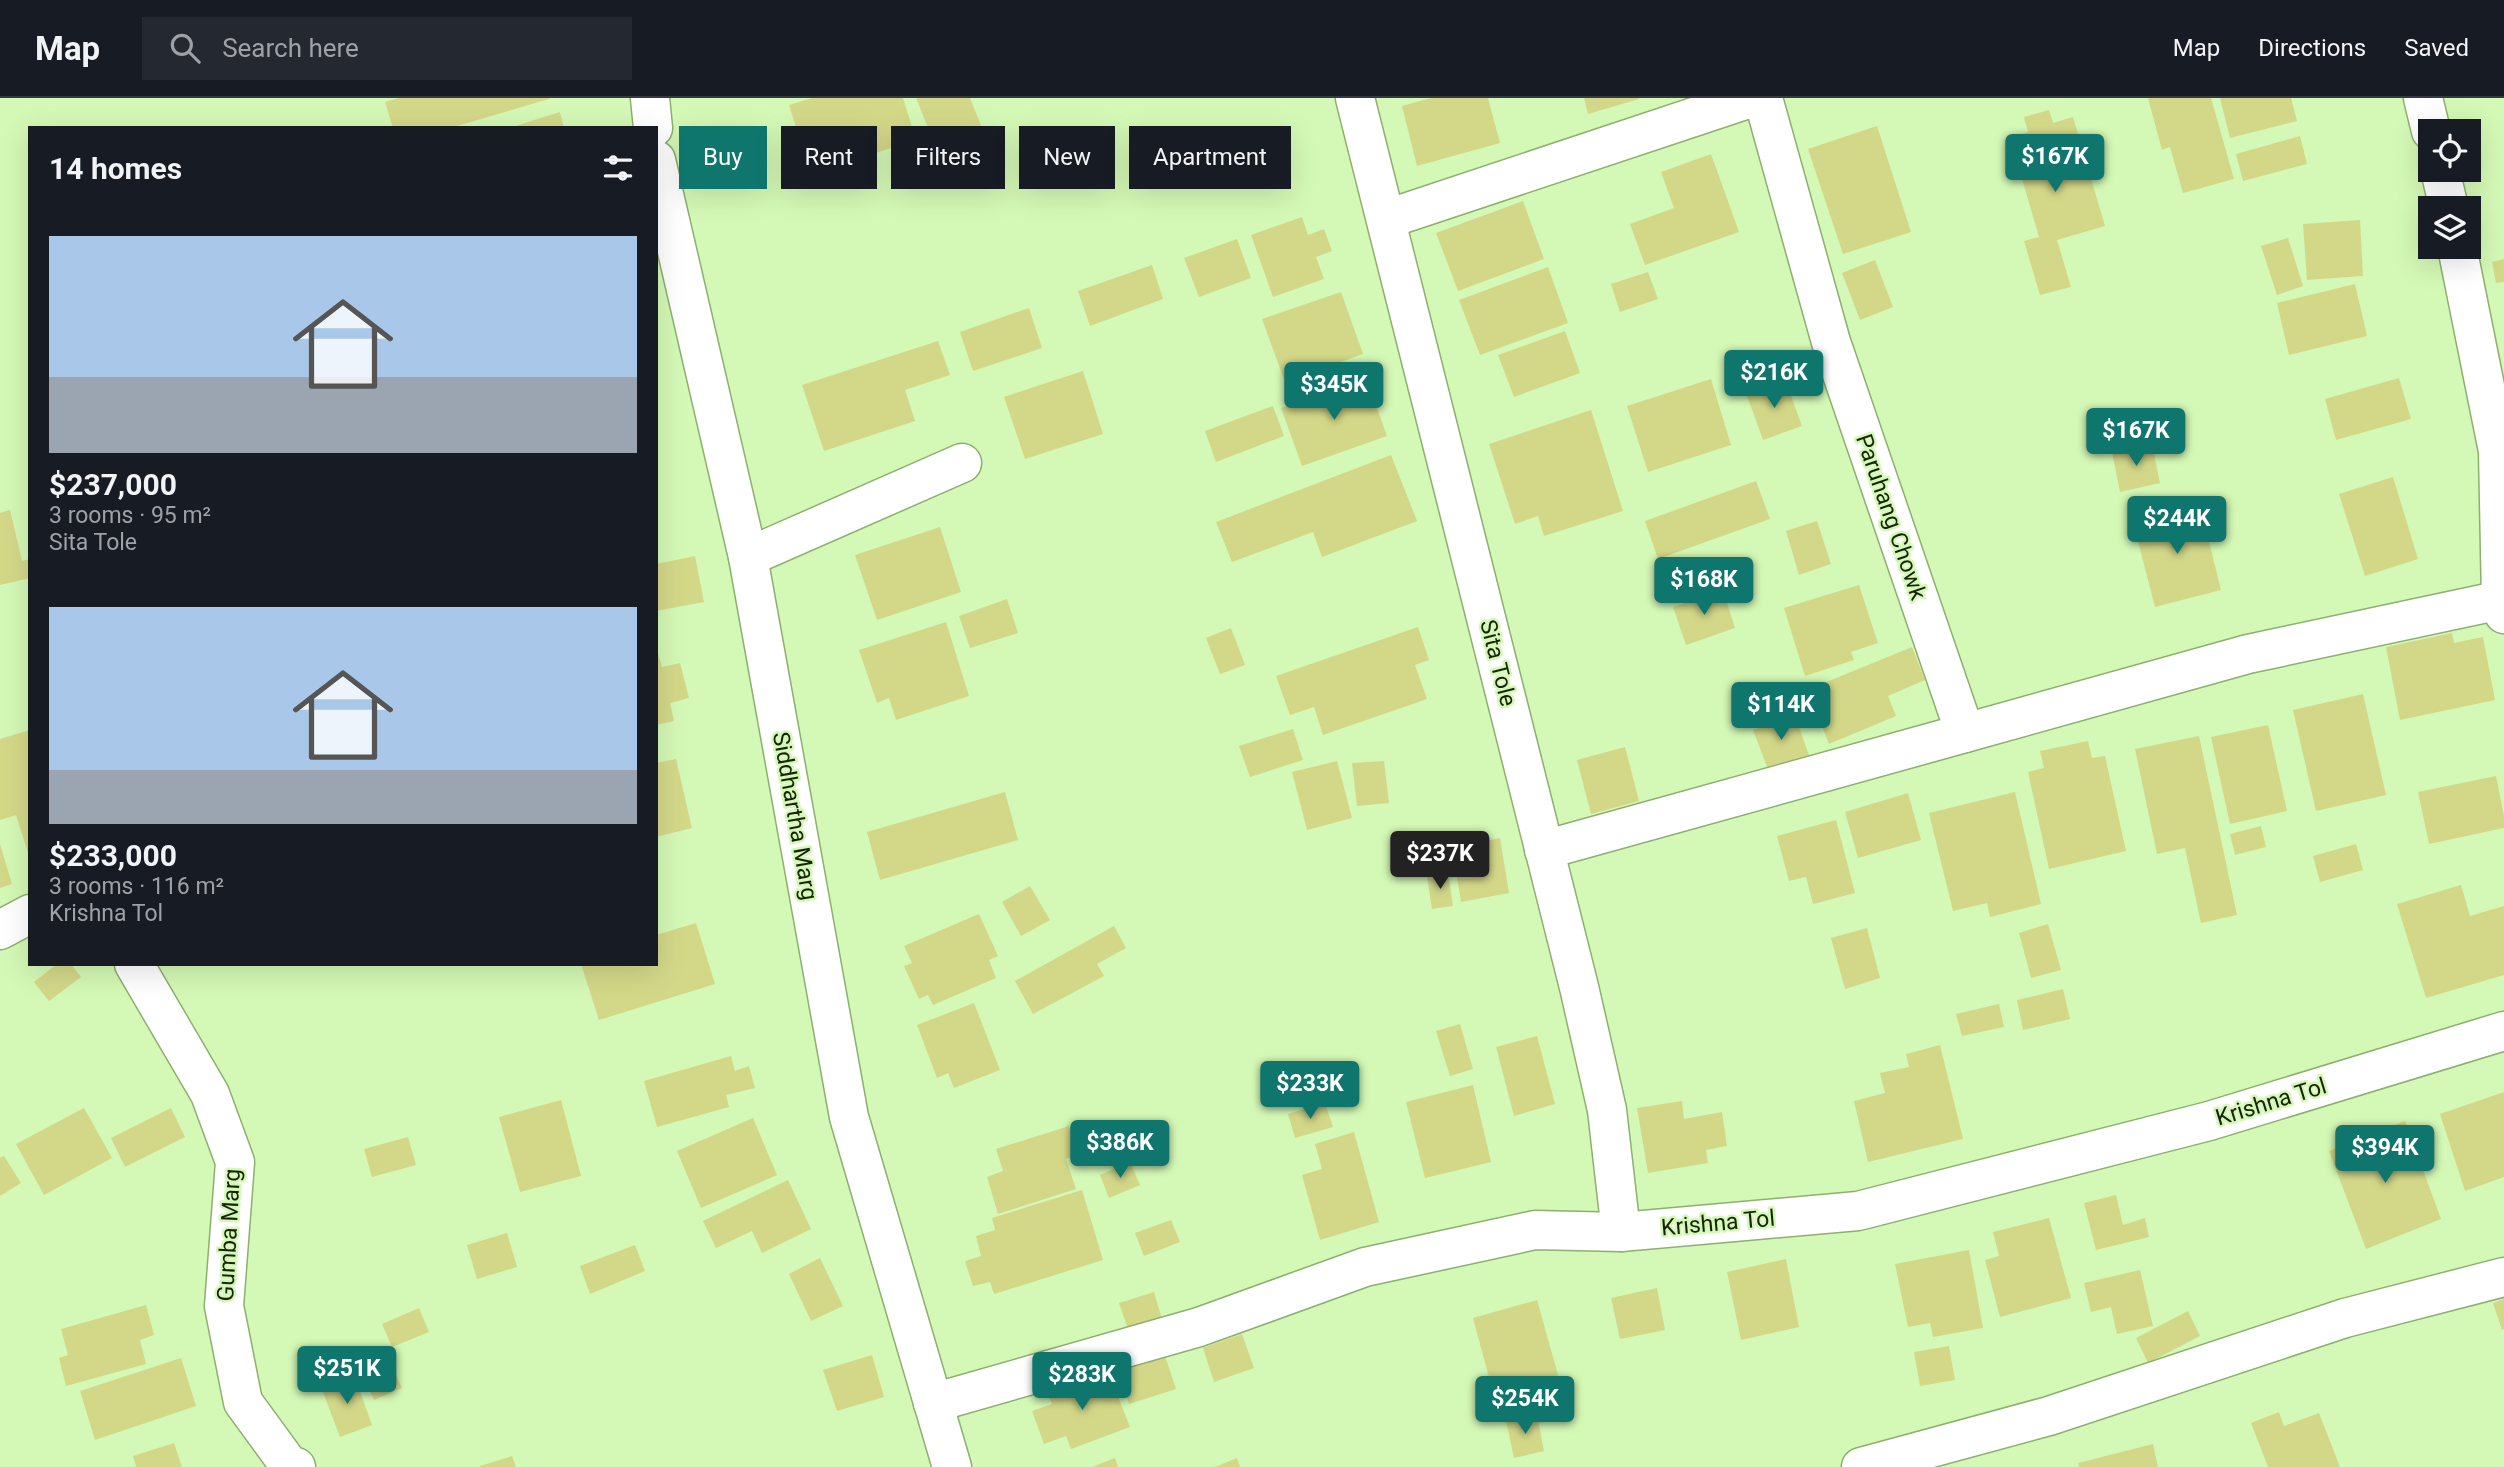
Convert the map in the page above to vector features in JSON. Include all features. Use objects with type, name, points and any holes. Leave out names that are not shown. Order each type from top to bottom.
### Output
[{"type":"street","points":[[650,98],[653,126]]},
{"type":"street","name":"Sita Tole","points":[[1355,98],[1579,986],[1607,1110],[1621,1232]]},
{"type":"street","points":[[1387,219],[1751,98]]},
{"type":"street","name":"Paruhang Chowk","points":[[1763,98],[1830,342],[1965,733]]},
{"type":"street","points":[[2423,98],[2428,119]]},
{"type":"street","name":"Siddhartha Marg","points":[[658,172],[748,557],[849,1118],[952,1467]]},
{"type":"street","points":[[1544,850],[2248,654],[2502,607],[2498,451],[2459,259]]},
{"type":"street","points":[[748,557],[962,463]]},
{"type":"street","points":[[0,930],[28,915]]},
{"type":"street","name":"Gumba Marg","points":[[135,966],[210,1094],[235,1162],[224,1306],[243,1402],[289,1465],[296,1467]]},
{"type":"street","name":"Krishna Tol","points":[[933,1402],[1199,1327],[1365,1267],[1535,1230],[1621,1232],[1858,1211],[2209,1121],[2504,1031]]},
{"type":"street","points":[[1861,1467],[2049,1416],[2345,1318],[2504,1277]]},
{"type":"building","points":[[399,98],[549,98],[457,126],[392,126],[385,102]]},
{"type":"building","points":[[812,98],[903,98],[912,126],[891,126],[891,148],[877,153],[877,126],[796,126],[789,105]]},
{"type":"building","points":[[916,98],[970,98],[981,126],[927,126]]},
{"type":"building","points":[[1431,98],[1488,98],[1500,143],[1417,166],[1402,106]]},
{"type":"building","points":[[1584,98],[1639,98],[1639,99],[1588,114]]},
{"type":"building","points":[[2148,98],[2211,98],[2234,179],[2183,193],[2170,147],[2162,150]]},
{"type":"building","points":[[2220,98],[2291,98],[2297,121],[2230,138]]},
{"type":"building","points":[[2049,110],[2053,123],[2073,117],[2105,226],[2057,240],[2071,287],[2040,295],[2024,241],[2039,237],[2010,138],[2028,132],[2024,117]]},
{"type":"building","points":[[560,112],[564,126],[515,126]]},
{"type":"building","points":[[1877,126],[1911,232],[1843,254],[1808,149]]},
{"type":"building","points":[[2300,136],[2307,164],[2243,181],[2236,154]]},
{"type":"building","points":[[1711,154],[1739,232],[1645,265],[1630,224],[1674,208],[1661,172]]},
{"type":"building","points":[[1523,201],[1544,259],[1458,291],[1436,233]]},
{"type":"building","points":[[1302,217],[1308,235],[1324,229],[1332,251],[1316,257],[1324,279],[1273,297],[1251,235]]},
{"type":"building","points":[[2360,220],[2363,276],[2307,280],[2303,224]]},
{"type":"building","points":[[2288,238],[2303,286],[2277,295],[2261,246]]},
{"type":"building","points":[[1237,239],[1251,278],[1199,297],[1184,258]]},
{"type":"building","points":[[2504,259],[2504,282],[2496,283],[2492,262]]},
{"type":"building","points":[[1875,260],[1893,307],[1860,320],[1842,273]]},
{"type":"building","points":[[1152,265],[1163,299],[1090,326],[1078,291]]},
{"type":"building","points":[[1548,267],[1568,323],[1480,355],[1459,300]]},
{"type":"building","points":[[1648,272],[1658,299],[1620,312],[1611,284]]},
{"type":"building","points":[[2355,284],[2367,336],[2289,355],[2277,303]]},
{"type":"building","points":[[1341,292],[1363,354],[1285,382],[1262,319]]},
{"type":"building","points":[[1029,308],[1042,348],[973,371],[960,332]]},
{"type":"building","points":[[1565,331],[1580,373],[1514,397],[1498,355]]},
{"type":"building","points":[[938,341],[950,375],[905,390],[915,421],[824,451],[802,385]]},
{"type":"building","points":[[1083,371],[1103,434],[1025,459],[1004,397]]},
{"type":"building","points":[[1366,378],[1387,436],[1302,466],[1281,408]]},
{"type":"building","points":[[2399,378],[2411,419],[2336,440],[2325,399]]},
{"type":"building","points":[[1711,379],[1731,445],[1648,472],[1627,406]]},
{"type":"building","points":[[1785,379],[1802,426],[1763,440],[1746,393]]},
{"type":"building","points":[[1273,406],[1284,436],[1216,462],[1205,431]]},
{"type":"building","points":[[1591,410],[1623,511],[1544,536],[1538,516],[1515,524],[1489,444]]},
{"type":"building","points":[[2152,444],[2160,483],[2120,492],[2112,452]]},
{"type":"building","points":[[1391,455],[1417,521],[1322,557],[1313,532],[1232,562],[1216,522]]},
{"type":"building","points":[[2393,477],[2418,559],[2365,576],[2339,494]]},
{"type":"building","points":[[1756,481],[1770,519],[1658,559],[1645,521]]},
{"type":"building","points":[[2200,505],[2221,590],[2155,607],[2133,522]]},
{"type":"building","points":[[10,510],[22,561],[28,560],[28,578],[0,585],[0,513]]},
{"type":"building","points":[[1817,521],[1831,564],[1799,575],[1786,531]]},
{"type":"building","points":[[940,527],[961,592],[877,620],[855,555]]},
{"type":"building","points":[[695,556],[704,602],[658,611],[658,564]]},
{"type":"building","points":[[1859,585],[1878,643],[1851,652],[1854,660],[1805,676],[1784,608]]},
{"type":"building","points":[[1723,590],[1735,628],[1686,645],[1673,607]]},
{"type":"building","points":[[1007,599],[1018,633],[970,648],[959,616]]},
{"type":"building","points":[[946,622],[969,696],[896,720],[889,698],[877,703],[859,650]]},
{"type":"building","points":[[1418,627],[1429,660],[1415,665],[1427,699],[1323,735],[1314,707],[1290,715],[1276,676]]},
{"type":"building","points":[[1231,628],[1245,665],[1220,674],[1206,638]]},
{"type":"building","points":[[2452,633],[2454,643],[2483,637],[2495,700],[2400,720],[2386,647]]},
{"type":"building","points":[[1912,647],[1925,680],[1888,696],[1896,716],[1829,744],[1819,718],[1805,723],[1797,704],[1805,701],[1802,692]]},
{"type":"building","points":[[658,654],[662,667],[680,663],[689,698],[670,703],[674,721],[658,725]]},
{"type":"building","points":[[2363,694],[2386,795],[2316,811],[2293,710]]},
{"type":"building","points":[[1795,716],[1809,755],[1768,769],[1753,730]]},
{"type":"building","points":[[2268,725],[2287,811],[2230,824],[2211,737]]},
{"type":"building","points":[[1293,729],[1303,760],[1250,777],[1239,746]]},
{"type":"building","points":[[28,731],[28,853],[16,815],[0,820],[0,739]]},
{"type":"building","points":[[2199,736],[2237,915],[2201,923],[2185,848],[2157,854],[2135,749]]},
{"type":"building","points":[[2088,741],[2092,758],[2105,756],[2126,851],[2049,869],[2028,772],[2044,768],[2040,751]]},
{"type":"building","points":[[1625,747],[1639,801],[1591,814],[1577,760]]},
{"type":"building","points":[[676,759],[692,828],[658,836],[658,763]]},
{"type":"building","points":[[1337,761],[1352,818],[1307,830],[1292,772]]},
{"type":"building","points":[[1384,761],[1389,803],[1357,806],[1352,763]]},
{"type":"building","points":[[2496,776],[2504,828],[2429,844],[2418,792]]},
{"type":"building","points":[[1005,792],[1018,840],[880,880],[867,832]]},
{"type":"building","points":[[2015,792],[2041,904],[1990,917],[1987,903],[1953,911],[1929,813]]},
{"type":"building","points":[[1908,793],[1921,840],[1858,858],[1845,812]]},
{"type":"building","points":[[1836,820],[1855,893],[1813,904],[1806,877],[1789,881],[1777,836]]},
{"type":"building","points":[[2261,826],[2266,847],[2235,855],[2230,834]]},
{"type":"building","points":[[1500,838],[1509,893],[1461,902],[1452,847]]},
{"type":"building","points":[[0,844],[12,884],[0,888]]},
{"type":"building","points":[[2356,844],[2363,870],[2320,882],[2313,856]]},
{"type":"building","points":[[1448,873],[1453,906],[1432,909],[1427,877]]},
{"type":"building","points":[[2461,885],[2470,916],[2504,906],[2504,975],[2426,998],[2397,904]]},
{"type":"building","points":[[1030,886],[1050,920],[1021,936],[1002,902]]},
{"type":"building","points":[[979,914],[998,956],[989,960],[996,978],[933,1005],[928,995],[919,999],[904,966],[912,963],[904,946]]},
{"type":"building","points":[[696,923],[715,984],[599,1020],[582,966],[658,966],[658,934]]},
{"type":"building","points":[[2048,924],[2061,970],[2031,978],[2019,933]]},
{"type":"building","points":[[1114,926],[1126,948],[1097,964],[1104,976],[1033,1014],[1015,981]]},
{"type":"building","points":[[1867,928],[1880,978],[1845,989],[1831,938]]},
{"type":"building","points":[[54,966],[73,966],[81,977],[49,1001],[34,982]]},
{"type":"building","points":[[2063,989],[2070,1019],[2023,1030],[2017,1000]]},
{"type":"building","points":[[974,1003],[1000,1070],[954,1088],[948,1073],[937,1078],[917,1025]]},
{"type":"building","points":[[1999,1004],[2004,1027],[1962,1036],[1956,1014]]},
{"type":"building","points":[[1460,1024],[1473,1069],[1450,1076],[1436,1031]]},
{"type":"building","points":[[1537,1036],[1555,1104],[1514,1116],[1496,1047]]},
{"type":"building","points":[[1940,1045],[1963,1139],[1868,1162],[1854,1101],[1885,1093],[1880,1073],[1909,1067],[1906,1054]]},
{"type":"building","points":[[731,1056],[735,1071],[749,1066],[755,1088],[726,1095],[729,1107],[657,1127],[644,1081]]},
{"type":"building","points":[[1473,1085],[1491,1162],[1425,1178],[1406,1102]]},
{"type":"building","points":[[2504,1092],[2504,1177],[2465,1191],[2440,1114]]},
{"type":"building","points":[[561,1100],[581,1176],[520,1192],[499,1117]]},
{"type":"building","points":[[1682,1101],[1684,1119],[1722,1112],[1727,1146],[1706,1150],[1708,1163],[1648,1173],[1637,1108]]},
{"type":"building","points":[[1325,1103],[1333,1127],[1295,1138],[1288,1114]]},
{"type":"building","points":[[84,1108],[112,1158],[44,1195],[16,1144]]},
{"type":"building","points":[[171,1108],[185,1137],[125,1167],[111,1138]]},
{"type":"building","points":[[753,1118],[777,1175],[701,1208],[677,1151]]},
{"type":"building","points":[[2405,1121],[2441,1219],[2366,1249],[2329,1151]]},
{"type":"building","points":[[1069,1126],[1079,1155],[1066,1159],[1076,1189],[998,1214],[987,1177],[1003,1171],[996,1149]]},
{"type":"building","points":[[1354,1132],[1379,1222],[1320,1240],[1302,1175],[1322,1169],[1315,1144]]},
{"type":"building","points":[[408,1137],[416,1165],[372,1177],[364,1149]]},
{"type":"building","points":[[4,1156],[21,1183],[0,1196],[0,1158]]},
{"type":"building","points":[[1130,1162],[1140,1185],[1109,1198],[1100,1175]]},
{"type":"building","points":[[788,1180],[811,1229],[762,1253],[752,1231],[716,1248],[703,1221]]},
{"type":"building","points":[[1082,1190],[1103,1260],[994,1294],[990,1282],[973,1286],[965,1261],[981,1256],[976,1236],[995,1230],[992,1218]]},
{"type":"building","points":[[2116,1195],[2123,1225],[2145,1218],[2149,1237],[2096,1250],[2084,1203]]},
{"type":"building","points":[[2049,1218],[2071,1298],[2000,1317],[1985,1260],[1999,1256],[1993,1232]]},
{"type":"building","points":[[1171,1220],[1180,1242],[1144,1256],[1135,1233]]},
{"type":"building","points":[[507,1233],[517,1267],[477,1279],[467,1245]]},
{"type":"building","points":[[635,1245],[645,1271],[590,1294],[580,1266]]},
{"type":"building","points":[[1969,1250],[1983,1328],[1933,1337],[1930,1323],[1908,1327],[1895,1264]]},
{"type":"building","points":[[820,1258],[843,1306],[811,1321],[789,1274]]},
{"type":"building","points":[[1786,1259],[1799,1327],[1741,1340],[1727,1272]]},
{"type":"building","points":[[2140,1270],[2153,1326],[2117,1334],[2111,1307],[2091,1312],[2084,1283]]},
{"type":"building","points":[[1657,1288],[1665,1330],[1620,1339],[1611,1298]]},
{"type":"building","points":[[1154,1292],[1162,1319],[1128,1329],[1119,1303]]},
{"type":"building","points":[[2504,1299],[2504,1329],[2502,1330],[2493,1303]]},
{"type":"building","points":[[1537,1300],[1560,1382],[1495,1400],[1473,1318]]},
{"type":"building","points":[[146,1305],[154,1335],[140,1340],[146,1364],[66,1386],[59,1358],[68,1355],[61,1329]]},
{"type":"building","points":[[419,1308],[429,1332],[392,1347],[382,1324]]},
{"type":"building","points":[[2188,1311],[2200,1336],[2148,1363],[2136,1338]]},
{"type":"building","points":[[1242,1334],[1254,1368],[1214,1382],[1203,1348]]},
{"type":"building","points":[[1949,1346],[1955,1380],[1920,1386],[1914,1352]]},
{"type":"building","points":[[386,1353],[402,1388],[374,1400],[359,1366]]},
{"type":"building","points":[[1164,1353],[1176,1389],[1129,1404],[1118,1369]]},
{"type":"building","points":[[872,1355],[884,1397],[837,1411],[823,1370]]},
{"type":"building","points":[[181,1358],[196,1406],[95,1440],[80,1391]]},
{"type":"building","points":[[1108,1371],[1130,1427],[1071,1449],[1066,1436],[1044,1444],[1032,1411],[1052,1404],[1048,1394]]},
{"type":"building","points":[[354,1375],[372,1425],[340,1437],[321,1387]]},
{"type":"building","points":[[2279,1412],[2284,1426],[2319,1413],[2340,1467],[2268,1467],[2251,1423]]},
{"type":"building","points":[[1537,1414],[1544,1451],[1514,1458],[1506,1421]]},
{"type":"building","points":[[174,1443],[182,1467],[136,1467],[133,1456]]},
{"type":"building","points":[[2153,1444],[2158,1467],[2079,1467],[2078,1463]]},
{"type":"building","points":[[512,1456],[516,1467],[480,1467],[480,1466]]},
{"type":"building","points":[[1115,1458],[1118,1467],[1092,1467]]},
{"type":"building","points":[[1237,1458],[1240,1467],[1215,1467]]}]
